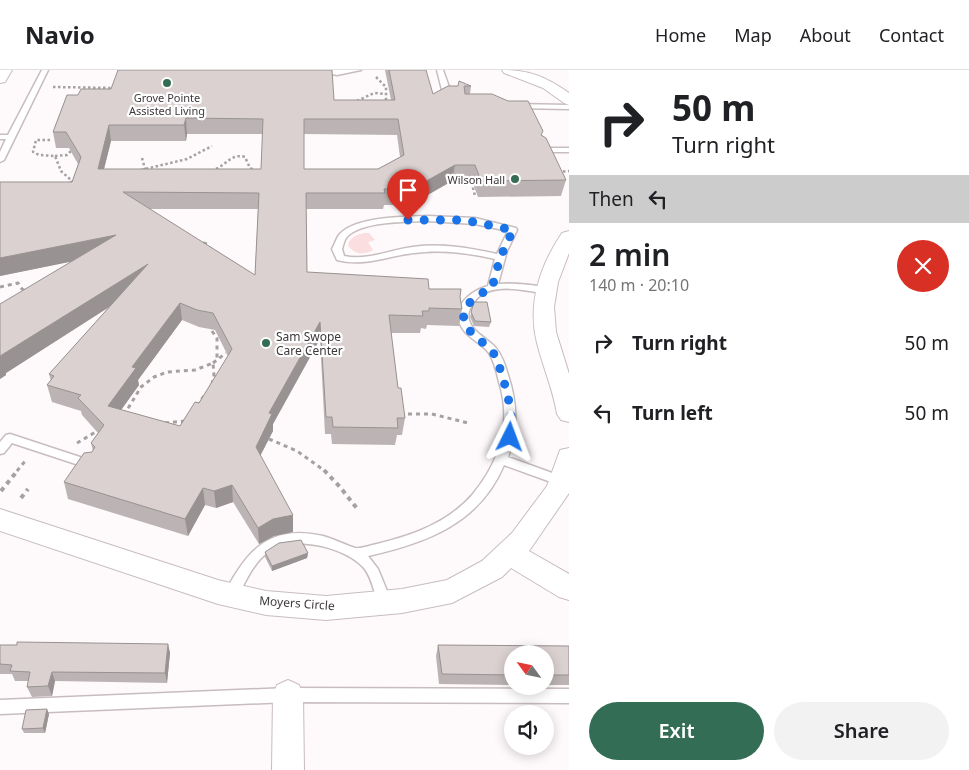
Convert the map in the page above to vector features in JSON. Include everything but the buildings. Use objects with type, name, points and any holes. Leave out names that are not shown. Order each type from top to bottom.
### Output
[{"type":"street","points":[[0,79],[5,70]]},
{"type":"street","points":[[510,70],[548,85],[569,100]]},
{"type":"street","points":[[567,244],[555,258],[549,272],[544,304],[545,332],[569,414]]},
{"type":"street","name":"Moyers Circle","points":[[0,520],[231,595],[266,603],[326,608],[402,601],[452,591],[492,569],[522,542],[557,492],[565,469]]},
{"type":"street","points":[[509,553],[569,588]]},
{"type":"street","points":[[288,695],[288,770]]},
{"type":"lane","points":[[0,160],[45,70]]},
{"type":"lane","points":[[316,70],[337,73],[358,70]]},
{"type":"lane","points":[[440,70],[451,99]]},
{"type":"lane","points":[[445,87],[454,91]]},
{"type":"lane","points":[[505,106],[569,107]]},
{"type":"lane","points":[[0,137],[11,137]]},
{"type":"lane","points":[[543,150],[569,150]]},
{"type":"lane","points":[[492,288],[500,258],[513,230],[478,222],[450,219],[393,220],[362,226],[344,234],[337,249],[340,258],[354,262],[412,250],[438,249],[469,250],[500,258]]},
{"type":"lane","points":[[355,554],[400,543],[432,531],[462,512],[485,486],[502,459],[510,437],[511,414],[508,397],[495,355],[486,344],[471,332],[464,321],[464,313],[468,303],[476,295],[492,288],[506,286],[546,291]]},
{"type":"lane","points":[[0,450],[10,438],[90,465]]},
{"type":"lane","points":[[502,459],[565,469]]},
{"type":"lane","points":[[231,595],[254,558],[270,544],[310,539],[330,543],[355,554],[368,564],[385,602]]},
{"type":"lane","points":[[0,707],[288,695],[569,696]]},
{"type":"path","points":[[376,77],[385,85],[386,103]]},
{"type":"path","points":[[50,87],[123,89]]},
{"type":"path","points":[[350,103],[367,98],[374,93],[385,94]]},
{"type":"path","points":[[50,140],[36,140],[33,152],[55,156],[67,155],[71,151]]},
{"type":"path","points":[[135,172],[190,158],[201,154],[212,146]]},
{"type":"path","points":[[210,171],[221,168],[230,158],[238,155],[247,159],[250,168],[257,172],[258,176]]},
{"type":"path","points":[[55,156],[62,175],[72,182]]},
{"type":"path","points":[[142,158],[145,169]]},
{"type":"path","points":[[473,177],[475,196]]},
{"type":"path","points":[[67,189],[76,180]]},
{"type":"path","points":[[196,241],[207,244],[214,255]]},
{"type":"path","points":[[0,287],[18,283],[22,288],[34,294]]},
{"type":"path","points":[[212,331],[217,338],[217,360]]},
{"type":"path","points":[[129,421],[120,419],[142,387],[150,380],[160,374],[195,370],[213,363],[226,353]]},
{"type":"path","points":[[193,412],[212,385],[214,375],[213,363]]},
{"type":"path","points":[[400,414],[432,414],[468,423]]},
{"type":"path","points":[[156,422],[182,422],[190,417]]},
{"type":"path","points":[[75,446],[79,440],[105,427]]},
{"type":"path","points":[[269,439],[293,448],[316,462],[335,480],[359,510]]},
{"type":"path","points":[[1,490],[29,456]]},
{"type":"path","points":[[21,498],[28,489]]},
{"type":"shaded area","points":[[364,233],[369,233],[375,240],[368,242],[373,250],[366,253],[353,251],[348,245],[350,240]]},
{"type":"place","name":"Grove Pointe Assisted Living","points":[[167,83]]},
{"type":"place","name":"Wilson Hall","points":[[515,179]]},
{"type":"place","name":"Sam Swope Care Center","points":[[266,343]]},
{"type":"route","points":[[408,220],[464,220],[513,230],[498,262],[492,288],[476,295],[468,303],[464,313],[464,321],[471,332],[486,344],[495,355],[508,397],[511,414],[510,437]]}]
